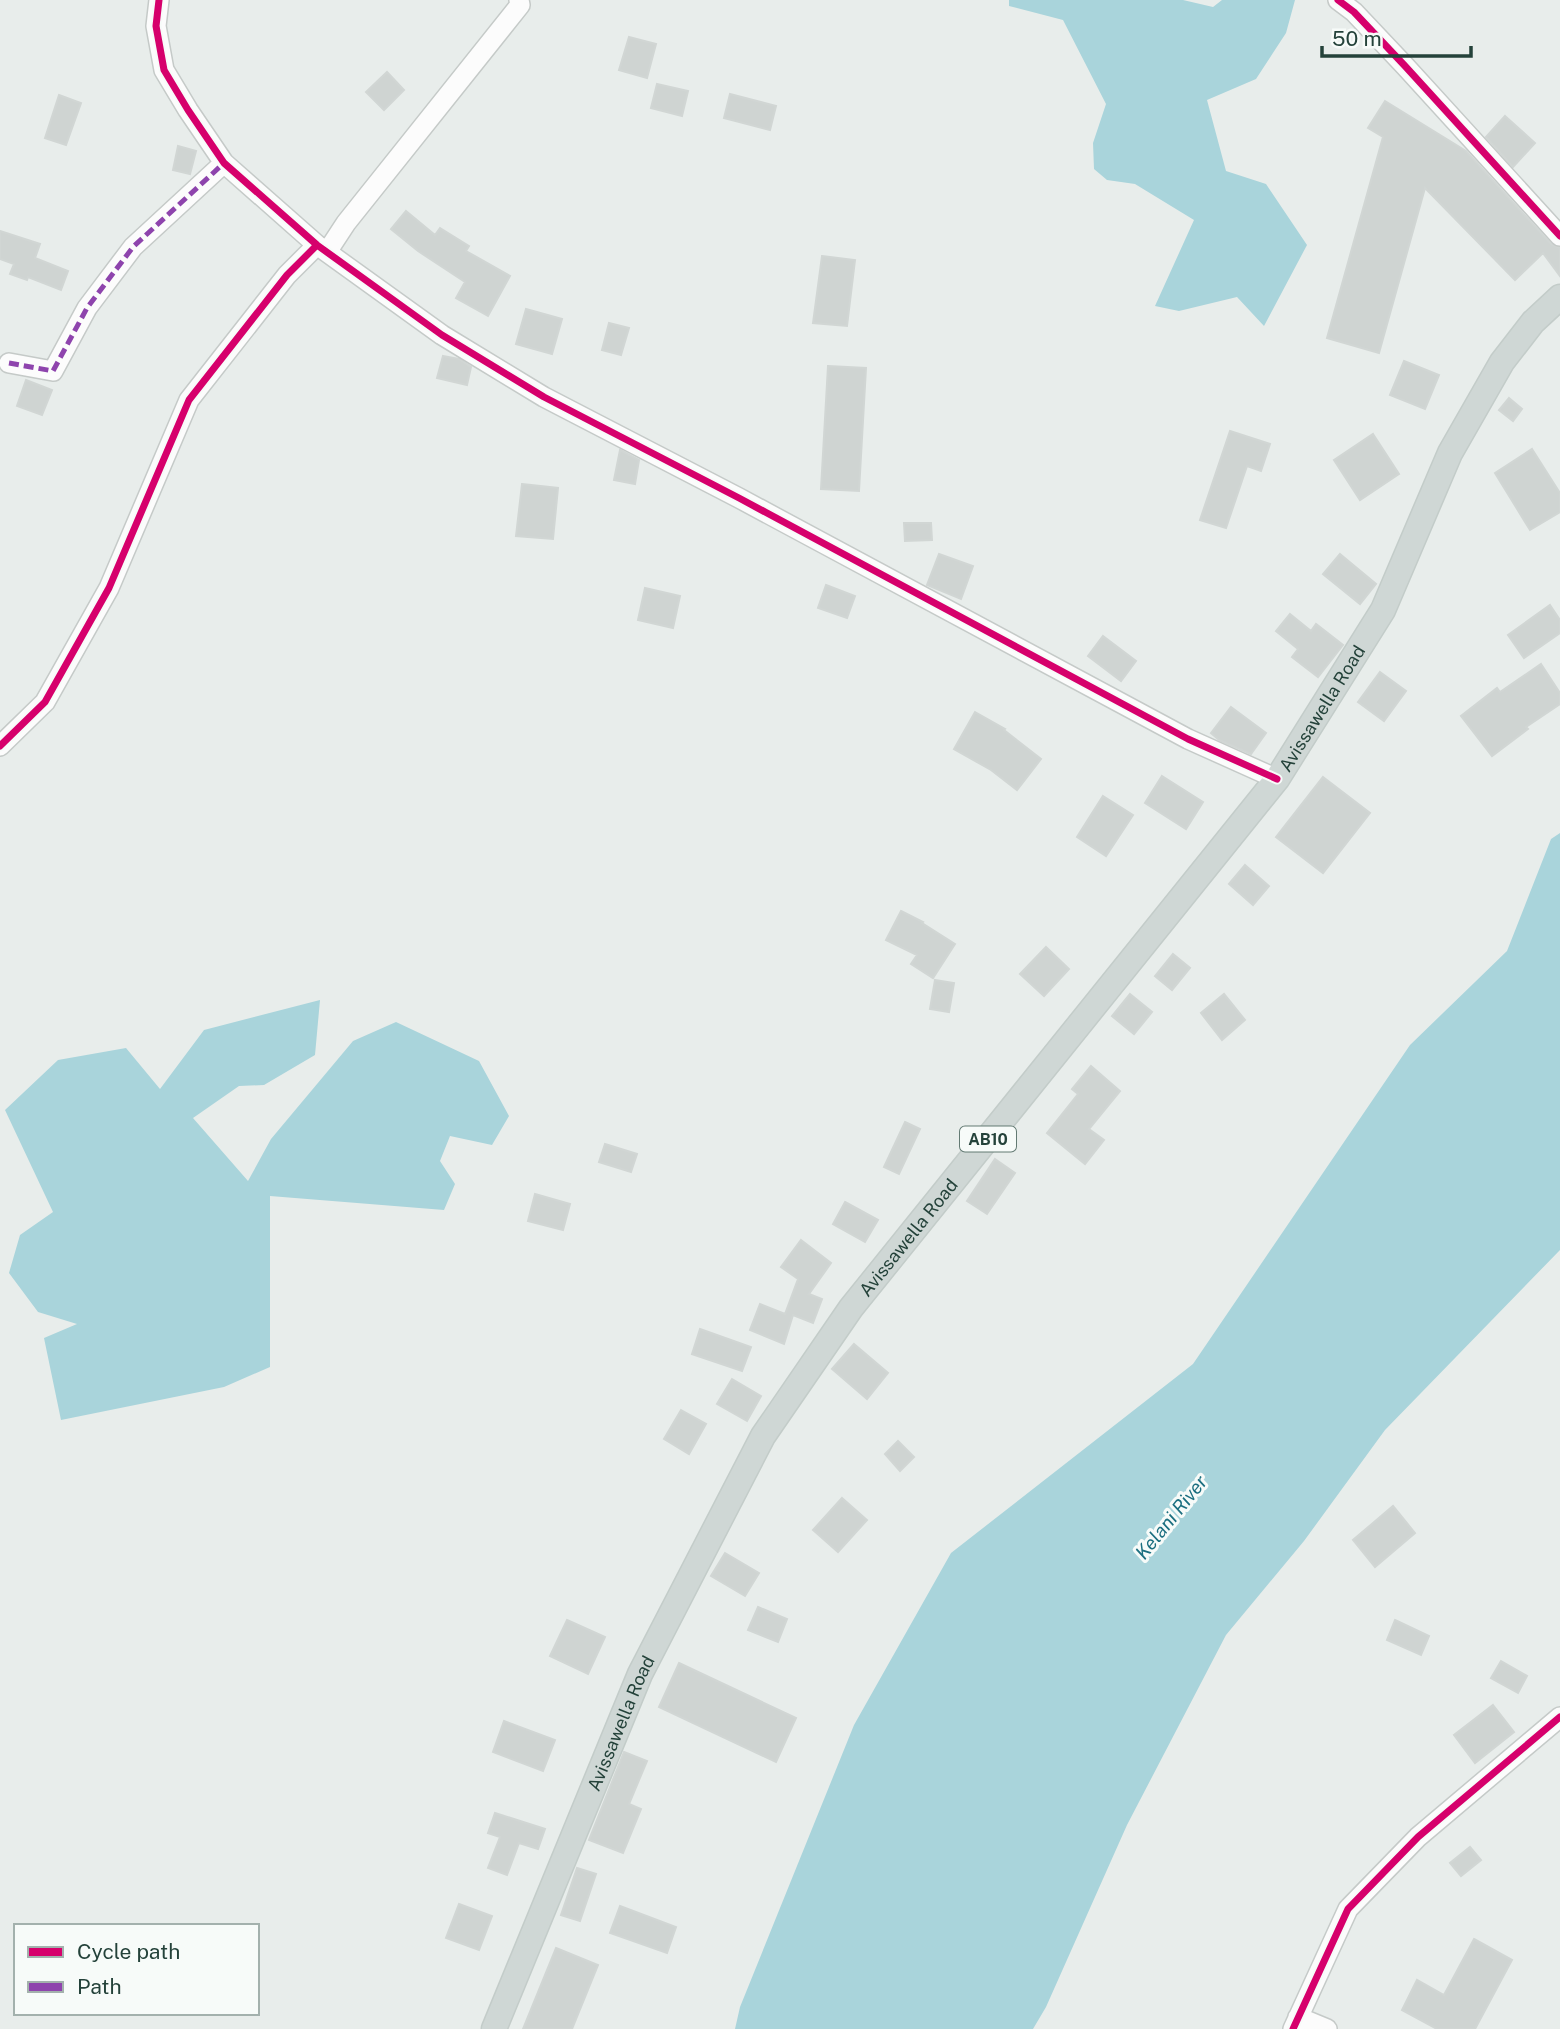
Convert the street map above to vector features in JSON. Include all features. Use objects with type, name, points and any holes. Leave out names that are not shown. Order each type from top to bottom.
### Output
[{"type":"main road","name":"Avissawella Road","points":[[494,2029],[640,1674],[763,1436],[851,1308],[1278,779],[1383,610],[1450,453],[1502,362],[1533,322],[1560,297]]},
{"type":"street","points":[[159,0],[156,26],[164,70],[224,163],[322,249],[442,335],[544,397],[739,498],[1188,739],[1278,779]]},
{"type":"street","points":[[0,746],[46,702],[109,588],[189,400],[287,275],[322,249],[355,212],[520,5],[519,0]]},
{"type":"street","points":[[1338,0],[1354,12],[1405,66],[1560,236]]},
{"type":"street","points":[[9,363],[53,371],[87,307],[134,247],[224,163]]},
{"type":"street","points":[[1327,2029],[1296,2023],[1348,1909],[1418,1837],[1560,1717]]},
{"type":"water","points":[[1009,0],[1183,0],[1213,7],[1222,0],[1295,0],[1286,33],[1256,79],[1207,100],[1226,171],[1266,184],[1307,245],[1264,326],[1237,297],[1179,311],[1155,306],[1194,220],[1135,184],[1107,180],[1094,169],[1093,143],[1106,104],[1063,20],[1009,6]]},
{"type":"water","name":"Kelani River","points":[[1560,833],[1560,1250],[1385,1430],[1304,1541],[1226,1635],[1127,1825],[1046,2007],[1033,2029],[735,2029],[740,2007],[854,1725],[951,1553],[1193,1364],[1410,1045],[1507,951],[1551,839]]},
{"type":"water","points":[[320,1000],[315,1055],[264,1085],[239,1086],[193,1118],[248,1181],[271,1139],[353,1041],[396,1022],[479,1061],[509,1116],[492,1145],[450,1136],[440,1161],[455,1184],[444,1210],[270,1196],[270,1367],[224,1387],[61,1420],[44,1338],[77,1324],[38,1312],[9,1273],[20,1235],[53,1212],[5,1110],[58,1060],[126,1048],[160,1089],[204,1030]]},
{"type":"building","points":[[629,37],[656,44],[647,78],[619,70]]},
{"type":"building","points":[[387,72],[404,90],[384,110],[366,92]]},
{"type":"building","points":[[657,84],[688,91],[682,116],[651,108]]},
{"type":"building","points":[[730,94],[776,106],[770,130],[724,118]]},
{"type":"building","points":[[59,95],[81,103],[66,145],[45,138]]},
{"type":"building","points":[[1385,101],[1466,151],[1551,244],[1560,248],[1560,276],[1543,253],[1515,280],[1425,188],[1379,353],[1327,338],[1383,137],[1368,128]]},
{"type":"building","points":[[1505,116],[1535,143],[1513,167],[1486,137]]},
{"type":"building","points":[[178,146],[196,151],[190,174],[173,170]]},
{"type":"building","points":[[406,211],[435,235],[440,228],[469,246],[466,251],[510,276],[488,316],[456,298],[465,282],[418,251],[391,229]]},
{"type":"building","points":[[0,231],[40,244],[35,258],[68,271],[61,290],[28,277],[27,280],[10,274],[14,264],[0,259]]},
{"type":"building","points":[[822,256],[855,260],[847,326],[813,323]]},
{"type":"building","points":[[526,309],[562,319],[552,354],[516,344]]},
{"type":"building","points":[[609,323],[629,328],[621,355],[602,350]]},
{"type":"building","points":[[443,356],[459,359],[471,367],[467,385],[437,378]]},
{"type":"building","points":[[1404,361],[1439,375],[1425,409],[1390,395]]},
{"type":"building","points":[[828,366],[866,368],[859,491],[821,489]]},
{"type":"building","points":[[26,380],[52,390],[42,415],[17,406]]},
{"type":"building","points":[[1509,398],[1522,409],[1513,421],[1499,410]]},
{"type":"building","points":[[1230,431],[1270,444],[1261,471],[1247,466],[1226,528],[1200,520]]},
{"type":"building","points":[[1373,434],[1399,474],[1360,500],[1334,460]]},
{"type":"building","points":[[1532,449],[1560,493],[1560,512],[1530,530],[1495,473]]},
{"type":"building","points":[[620,450],[639,460],[635,484],[614,480]]},
{"type":"building","points":[[522,484],[558,488],[553,539],[516,536]]},
{"type":"building","points":[[904,523],[931,523],[932,540],[905,541]]},
{"type":"building","points":[[939,554],[973,566],[961,599],[927,585]]},
{"type":"building","points":[[1340,554],[1376,584],[1360,604],[1323,574]]},
{"type":"building","points":[[826,585],[855,596],[847,618],[818,608]]},
{"type":"building","points":[[645,588],[680,596],[673,628],[638,620]]},
{"type":"building","points":[[1550,605],[1560,620],[1560,633],[1524,658],[1508,635]]},
{"type":"building","points":[[1290,614],[1311,631],[1316,624],[1343,645],[1318,677],[1292,657],[1298,649],[1276,631]]},
{"type":"building","points":[[1103,636],[1136,661],[1121,681],[1088,656]]},
{"type":"building","points":[[1541,664],[1560,693],[1560,704],[1526,727],[1528,729],[1492,756],[1461,716],[1497,688],[1500,692]]},
{"type":"building","points":[[1380,672],[1406,691],[1384,721],[1358,702]]},
{"type":"building","points":[[1231,707],[1266,733],[1251,754],[1219,740],[1211,733]]},
{"type":"building","points":[[975,712],[1005,729],[1041,759],[1017,790],[991,770],[954,749]]},
{"type":"building","points":[[1162,776],[1203,802],[1186,829],[1145,803]]},
{"type":"building","points":[[1323,777],[1370,813],[1323,873],[1276,837]]},
{"type":"building","points":[[1103,796],[1133,815],[1106,856],[1077,837]]},
{"type":"building","points":[[1245,865],[1269,886],[1253,905],[1229,884]]},
{"type":"building","points":[[901,911],[955,944],[933,978],[911,964],[917,955],[886,940]]},
{"type":"building","points":[[1046,947],[1069,969],[1044,996],[1020,974]]},
{"type":"building","points":[[1173,954],[1190,968],[1172,990],[1155,976]]},
{"type":"building","points":[[935,980],[954,983],[949,1012],[930,1009]]},
{"type":"building","points":[[1130,994],[1152,1012],[1134,1034],[1112,1016]]},
{"type":"building","points":[[1224,994],[1245,1020],[1222,1040],[1201,1013]]},
{"type":"building","points":[[1091,1066],[1120,1091],[1089,1129],[1104,1140],[1085,1164],[1047,1133],[1078,1094],[1072,1089]]},
{"type":"building","points":[[905,1122],[920,1129],[899,1174],[884,1167]]},
{"type":"building","points":[[605,1144],[637,1154],[631,1172],[599,1162]]},
{"type":"building","points":[[995,1159],[1015,1173],[987,1214],[967,1201]]},
{"type":"building","points":[[535,1194],[570,1204],[563,1230],[528,1221]]},
{"type":"building","points":[[845,1202],[878,1220],[865,1242],[833,1224]]},
{"type":"building","points":[[801,1240],[831,1263],[809,1294],[822,1299],[813,1323],[793,1315],[784,1344],[750,1330],[760,1304],[785,1314],[798,1279],[781,1267]]},
{"type":"building","points":[[700,1329],[751,1347],[742,1371],[692,1354]]},
{"type":"building","points":[[854,1344],[888,1373],[867,1399],[832,1369]]},
{"type":"building","points":[[732,1379],[761,1396],[747,1421],[717,1404]]},
{"type":"building","points":[[681,1410],[706,1424],[689,1454],[664,1439]]},
{"type":"building","points":[[898,1441],[914,1457],[900,1471],[885,1454]]},
{"type":"building","points":[[842,1498],[867,1520],[838,1552],[813,1530]]},
{"type":"building","points":[[1393,1506],[1415,1533],[1375,1567],[1353,1540]]},
{"type":"building","points":[[725,1553],[759,1573],[745,1596],[711,1576]]},
{"type":"building","points":[[758,1607],[787,1619],[778,1642],[748,1630]]},
{"type":"building","points":[[567,1620],[605,1637],[588,1674],[550,1656]]},
{"type":"building","points":[[1395,1620],[1429,1636],[1421,1655],[1387,1640]]},
{"type":"building","points":[[1501,1661],[1527,1676],[1518,1693],[1491,1678]]},
{"type":"building","points":[[679,1663],[796,1718],[776,1762],[659,1707]]},
{"type":"building","points":[[1493,1705],[1514,1732],[1475,1763],[1454,1735]]},
{"type":"building","points":[[504,1721],[555,1740],[543,1771],[493,1752]]},
{"type":"building","points":[[624,1752],[647,1761],[629,1804],[641,1809],[623,1853],[589,1840]]},
{"type":"building","points":[[495,1813],[545,1829],[538,1849],[519,1843],[507,1875],[488,1868],[500,1837],[488,1833]]},
{"type":"building","points":[[1470,1847],[1481,1860],[1461,1876],[1450,1863]]},
{"type":"building","points":[[577,1868],[596,1874],[580,1921],[561,1915]]},
{"type":"building","points":[[459,1904],[492,1916],[479,1950],[446,1938]]},
{"type":"building","points":[[620,1906],[676,1927],[667,1953],[610,1933]]},
{"type":"building","points":[[1474,1939],[1512,1960],[1475,2029],[1437,2029],[1402,2010],[1417,1980],[1444,1995]]},
{"type":"building","points":[[556,1948],[598,1965],[572,2029],[523,2029]]},
{"type":"marked path","points":[[9,363],[53,371],[87,308],[133,247],[224,163]]},
{"type":"cycle path","points":[[159,0],[156,26],[164,70],[224,163],[317,245],[442,335],[544,397],[739,498],[1188,739],[1277,779]]},
{"type":"cycle path","points":[[1338,0],[1354,12],[1405,66],[1560,236]]},
{"type":"cycle path","points":[[0,746],[45,702],[109,588],[189,400],[287,275],[317,245]]},
{"type":"cycle path","points":[[1293,2029],[1348,1909],[1418,1837],[1560,1717]]}]
